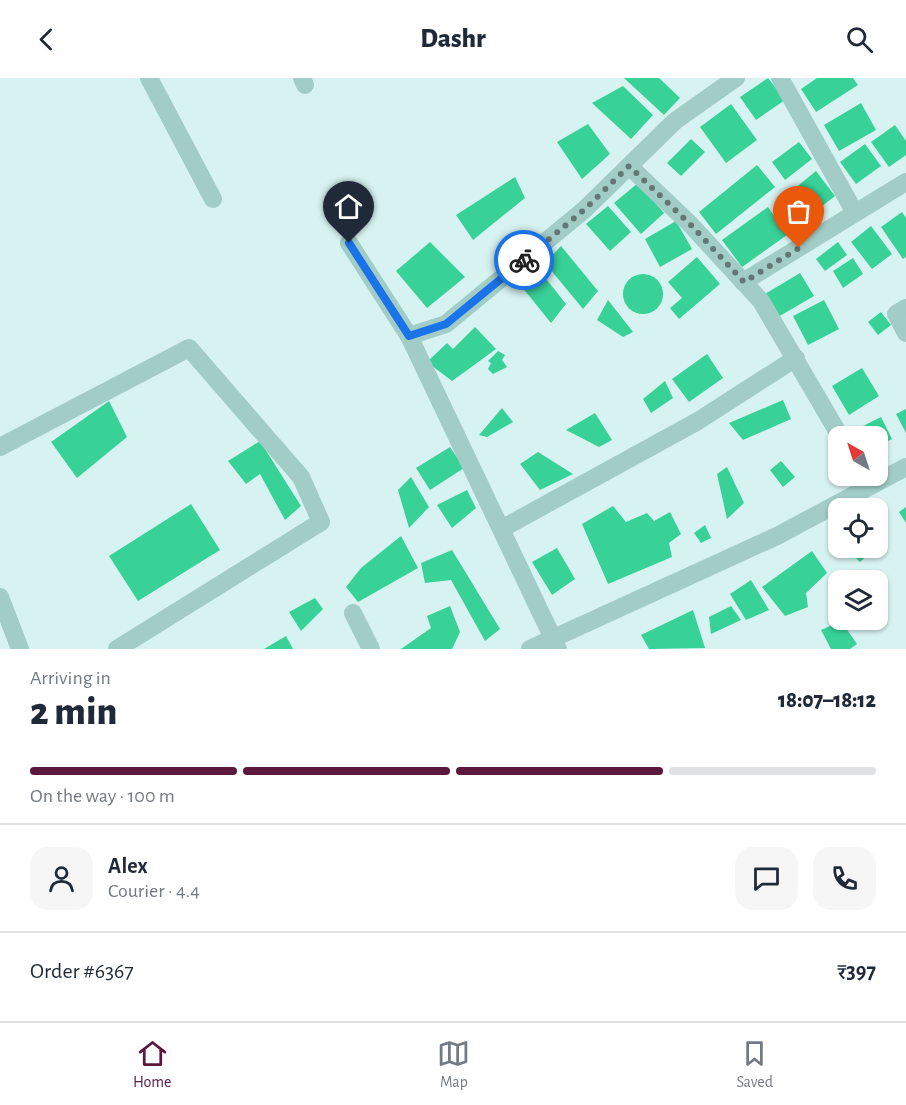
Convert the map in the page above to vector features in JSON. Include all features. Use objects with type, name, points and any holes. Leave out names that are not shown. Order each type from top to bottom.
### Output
[{"type":"street","points":[[149,78],[213,199]]},
{"type":"street","points":[[409,336],[446,324],[584,210],[675,121],[736,78]]},
{"type":"street","points":[[780,78],[855,213]]},
{"type":"street","points":[[629,166],[690,224],[761,301],[834,426]]},
{"type":"street","points":[[744,282],[906,182]]},
{"type":"street","points":[[349,243],[409,336],[556,644]]},
{"type":"street","points":[[906,308],[896,314],[906,333]]},
{"type":"street","points":[[0,447],[189,348],[301,477],[321,522],[117,649]]},
{"type":"street","points":[[502,528],[698,421],[796,358]]},
{"type":"street","points":[[888,473],[906,467]]},
{"type":"street","points":[[530,649],[556,644],[777,536],[857,486]]},
{"type":"street","points":[[0,597],[20,649]]},
{"type":"street","points":[[353,613],[371,649]]},
{"type":"building","points":[[624,78],[659,78],[680,98],[664,115]]},
{"type":"building","points":[[768,78],[785,100],[756,120],[740,97]]},
{"type":"building","points":[[817,78],[853,78],[858,85],[816,112],[801,89]]},
{"type":"building","points":[[623,86],[653,115],[631,139],[592,103]]},
{"type":"building","points":[[861,103],[876,130],[839,151],[824,125]]},
{"type":"building","points":[[731,104],[757,140],[726,163],[700,127]]},
{"type":"building","points":[[588,124],[610,154],[582,179],[557,142]]},
{"type":"building","points":[[895,125],[906,141],[906,155],[889,167],[871,142]]},
{"type":"building","points":[[691,139],[705,152],[681,176],[667,163]]},
{"type":"building","points":[[799,142],[812,159],[785,180],[772,162]]},
{"type":"building","points":[[865,144],[881,166],[856,184],[840,162]]},
{"type":"building","points":[[757,165],[775,187],[716,234],[699,212]]},
{"type":"building","points":[[816,171],[835,196],[808,217],[789,193]]},
{"type":"building","points":[[515,177],[525,198],[473,240],[456,215]]},
{"type":"building","points":[[638,183],[664,213],[641,234],[614,203]]},
{"type":"building","points":[[608,206],[631,232],[610,251],[586,224]]},
{"type":"building","points":[[768,207],[787,235],[742,267],[722,240]]},
{"type":"building","points":[[902,212],[906,218],[906,257],[903,259],[881,227]]},
{"type":"building","points":[[676,221],[692,249],[660,267],[645,239]]},
{"type":"building","points":[[871,226],[892,254],[872,269],[851,242]]},
{"type":"building","points":[[430,242],[465,277],[427,308],[396,271]]},
{"type":"building","points":[[838,242],[847,255],[825,271],[816,259]]},
{"type":"building","points":[[561,246],[598,291],[583,309],[545,263]]},
{"type":"building","points":[[697,257],[720,284],[679,319],[670,308],[682,298],[668,282]]},
{"type":"building","points":[[853,258],[863,274],[843,288],[833,271]]},
{"type":"building","points":[[539,270],[566,304],[551,323],[522,287]]},
{"type":"building","points":[[800,273],[814,296],[778,317],[765,294]]},
{"type":"building","points":[[643,274],[651,275],[657,280],[662,286],[662,302],[657,308],[651,313],[643,314],[635,313],[629,308],[624,302],[623,294],[624,286],[629,280],[635,275]]},
{"type":"building","points":[[608,300],[633,332],[623,337],[597,320]]},
{"type":"building","points":[[824,300],[839,329],[808,345],[793,316]]},
{"type":"building","points":[[881,312],[891,325],[878,335],[868,322]]},
{"type":"building","points":[[475,327],[496,349],[452,381],[427,362],[447,343],[453,349]]},
{"type":"building","points":[[498,351],[505,355],[502,360],[507,367],[493,374],[488,369],[491,363],[488,361]]},
{"type":"building","points":[[707,354],[723,378],[689,402],[672,379]]},
{"type":"building","points":[[862,368],[879,396],[849,415],[832,386]]},
{"type":"building","points":[[665,381],[673,398],[651,413],[643,399]]},
{"type":"building","points":[[783,400],[791,419],[743,440],[729,423]]},
{"type":"building","points":[[109,401],[127,437],[77,478],[51,442]]},
{"type":"building","points":[[502,408],[513,422],[487,437],[479,435]]},
{"type":"building","points":[[906,409],[906,433],[896,414]]},
{"type":"building","points":[[595,413],[612,440],[599,447],[566,430]]},
{"type":"building","points":[[881,417],[886,426],[863,426]]},
{"type":"building","points":[[260,441],[301,506],[285,520],[260,474],[246,484],[228,461]]},
{"type":"building","points":[[450,447],[464,468],[430,490],[416,468]]},
{"type":"building","points":[[538,452],[573,474],[540,490],[520,464]]},
{"type":"building","points":[[781,461],[795,477],[783,487],[770,470]]},
{"type":"building","points":[[727,467],[744,503],[727,519],[717,474]]},
{"type":"building","points":[[411,477],[429,507],[409,528],[398,490]]},
{"type":"building","points":[[467,490],[476,508],[452,528],[437,505]]},
{"type":"building","points":[[191,504],[220,550],[138,601],[109,556]]},
{"type":"building","points":[[613,506],[626,522],[647,513],[654,521],[670,512],[681,534],[669,543],[672,557],[608,584],[582,524]]},
{"type":"building","points":[[906,507],[906,523],[899,512]]},
{"type":"building","points":[[705,525],[711,538],[701,543],[694,533]]},
{"type":"building","points":[[401,536],[418,568],[358,602],[346,587],[361,568]]},
{"type":"building","points":[[557,548],[575,579],[552,595],[532,562]]},
{"type":"building","points":[[452,550],[500,629],[485,641],[451,580],[425,583],[421,563]]},
{"type":"building","points":[[812,551],[827,573],[806,593],[808,607],[785,616],[762,587]]},
{"type":"building","points":[[751,580],[769,610],[746,620],[730,594]]},
{"type":"building","points":[[315,598],[323,609],[301,631],[289,612]]},
{"type":"building","points":[[450,606],[460,632],[452,649],[401,649],[431,628],[427,616]]},
{"type":"building","points":[[731,606],[741,620],[711,634],[709,617]]},
{"type":"building","points":[[693,610],[705,648],[649,649],[641,635]]},
{"type":"building","points":[[828,627],[828,630],[847,630],[857,644],[850,649],[831,649],[821,630]]},
{"type":"building","points":[[286,636],[293,649],[264,649]]},
{"type":"way so far","points":[[524,260],[584,210],[629,166],[690,224],[744,282],[799,248]]},
{"type":"route","points":[[349,243],[409,336],[446,324],[524,260]]}]
